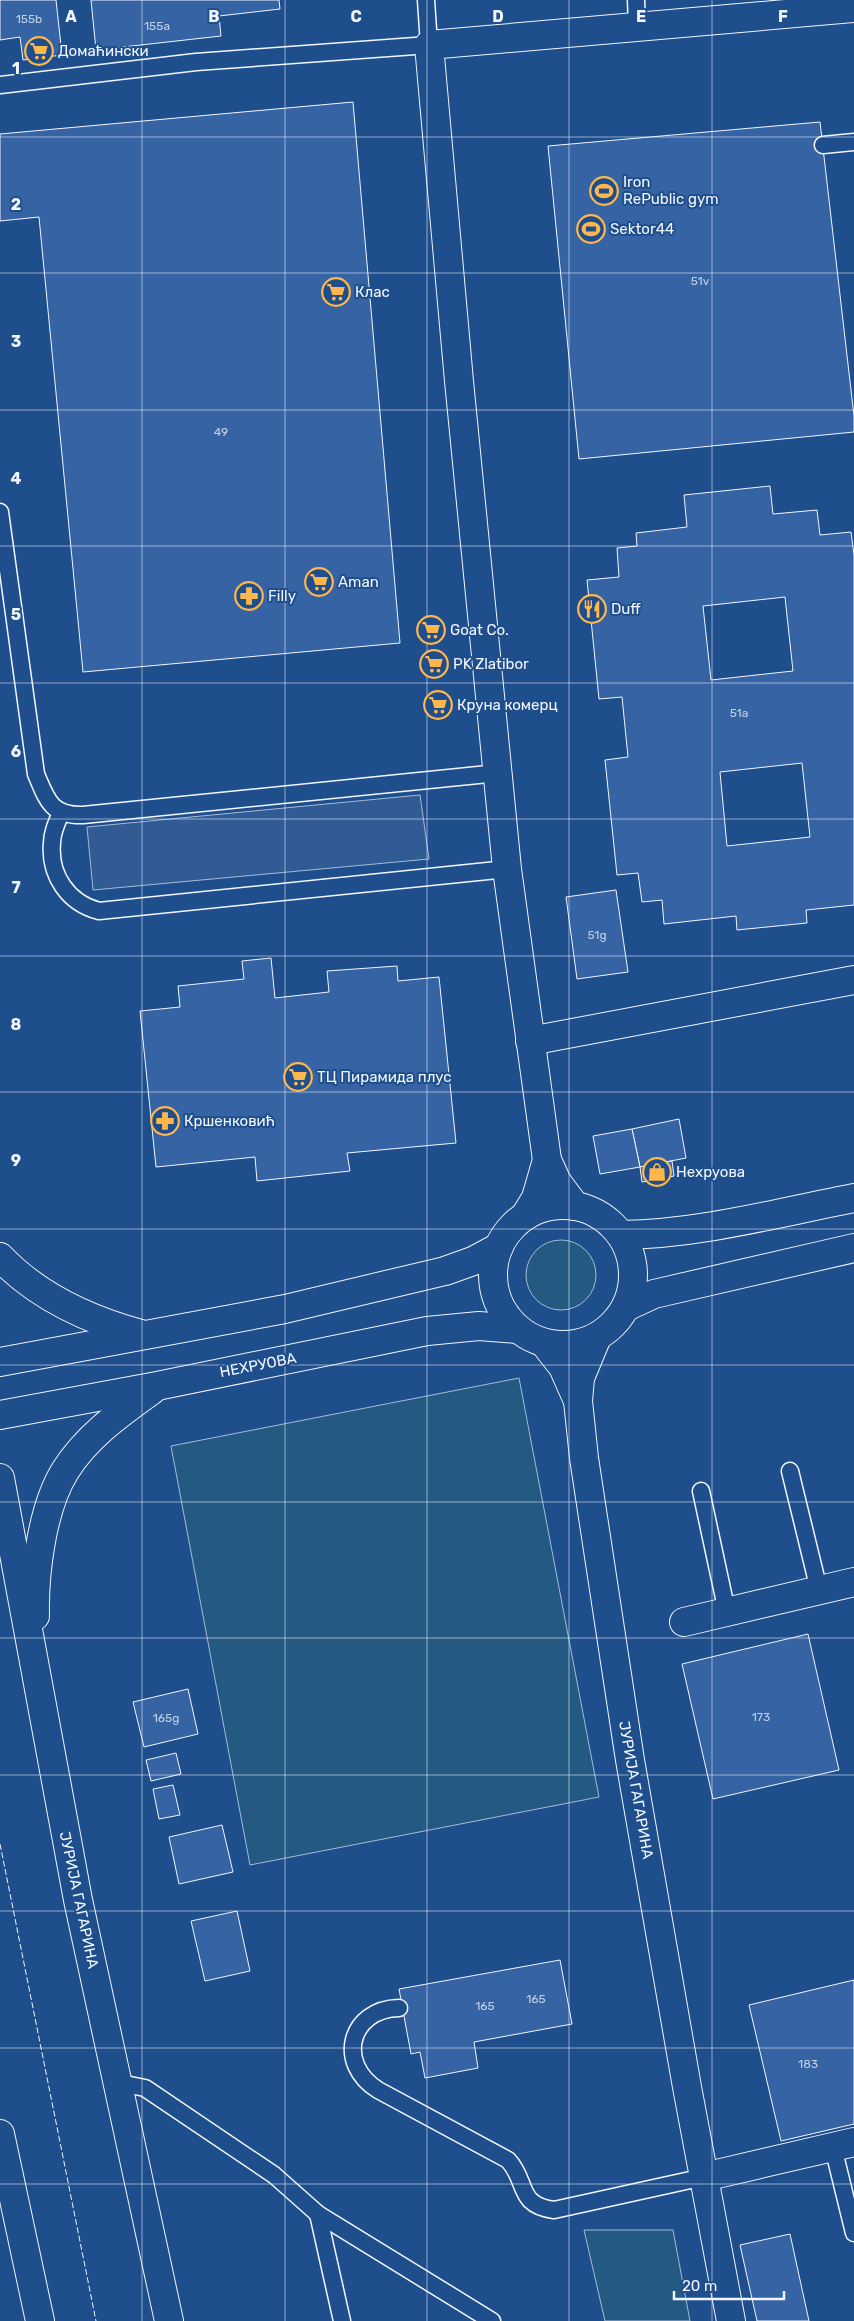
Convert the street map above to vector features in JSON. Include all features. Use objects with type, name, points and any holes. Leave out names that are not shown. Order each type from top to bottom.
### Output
[{"type":"street","points":[[575,1206],[557,1182],[547,1160],[507,869],[429,45],[854,8]]},
{"type":"street","points":[[530,1041],[854,980]]},
{"type":"street","points":[[525,1216],[550,1206],[586,1208],[601,1216],[621,1235],[631,1258],[633,1270],[630,1295],[626,1307],[609,1329],[597,1337],[572,1345],[545,1344],[530,1338],[517,1329],[507,1318],[494,1291],[494,1261],[499,1247],[510,1229],[525,1216],[536,1198],[547,1160]]},
{"type":"street","points":[[621,1235],[644,1235],[700,1228],[854,1198]]},
{"type":"street","points":[[0,1362],[148,1336],[284,1309],[445,1271],[473,1261],[499,1247]]},
{"type":"street","points":[[626,1307],[654,1294],[854,1248]]},
{"type":"street","points":[[0,1257],[10,1268],[45,1294],[97,1319],[148,1336]]},
{"type":"street","name":"НЕХРУОВА","points":[[0,1415],[157,1386],[427,1331],[479,1326],[517,1329]]},
{"type":"street","name":"ЈУРИЈА ГАГАРИНА","points":[[597,1337],[583,1367],[578,1401],[596,1550],[630,1760],[731,2321]]},
{"type":"street","name":"ЈУРИЈА ГАГАРИНА","points":[[545,1344],[563,1367],[578,1401]]},
{"type":"street","points":[[35,1678],[35,1605],[40,1556],[45,1523],[54,1494],[65,1471],[88,1442],[113,1418],[157,1386]]},
{"type":"street","name":"ЈУРИЈА ГАГАРИНА","points":[[0,1478],[35,1678],[78,1900],[169,2321]]},
{"type":"street","points":[[684,1622],[854,1582]]},
{"type":"street","points":[[0,2134],[40,2321]]},
{"type":"street","points":[[704,2177],[843,2144]]},
{"type":"lane","points":[[0,85],[196,62],[429,45],[426,0]]},
{"type":"lane","points":[[636,0],[637,27]]},
{"type":"lane","points":[[823,145],[854,142]]},
{"type":"lane","points":[[0,512],[36,774],[50,803],[61,812],[70,815],[83,814],[498,773]]},
{"type":"lane","points":[[61,812],[52,843],[52,860],[57,876],[73,900],[86,908],[98,911],[507,869]]},
{"type":"lane","points":[[790,1471],[819,1590]]},
{"type":"lane","points":[[701,1491],[727,1612]]},
{"type":"lane","points":[[399,2008],[386,2009],[372,2014],[363,2023],[352,2049],[353,2062],[360,2076],[378,2090],[508,2160],[516,2172],[526,2198],[534,2205],[554,2210],[704,2177]]},
{"type":"lane","points":[[119,2088],[130,2085],[145,2088],[274,2175],[318,2214],[492,2321]]},
{"type":"lane","points":[[843,2144],[854,2233]]},
{"type":"lane","points":[[318,2214],[342,2321]]},
{"type":"shaded area","points":[[420,795],[429,859],[93,890],[87,827]]},
{"type":"shaded area","points":[[561,1240],[574,1243],[586,1250],[593,1262],[596,1275],[593,1288],[586,1300],[574,1307],[561,1310],[548,1307],[536,1300],[529,1288],[526,1275],[529,1262],[536,1250],[548,1243]]},
{"type":"shaded area","points":[[519,1378],[599,1797],[250,1865],[171,1446]]},
{"type":"shaded area","points":[[584,2230],[673,2230],[690,2321],[605,2321]]},
{"type":"building","points":[[0,0],[56,0],[62,55],[23,60],[20,37],[0,40]]},
{"type":"building","points":[[91,0],[279,0],[280,9],[219,16],[221,36],[96,50]]},
{"type":"building","points":[[353,102],[400,643],[83,672],[39,217],[0,221],[0,134]]},
{"type":"building","points":[[820,122],[854,416],[854,432],[579,459],[548,146]]},
{"type":"building","points":[[770,486],[773,514],[817,510],[820,535],[851,532],[854,555],[854,905],[806,910],[807,923],[737,930],[736,916],[664,924],[662,900],[642,902],[638,873],[617,875],[605,760],[628,757],[622,697],[599,699],[587,580],[619,577],[617,548],[637,546],[636,533],[687,527],[684,495]],"holes":[[[785,597],[793,671],[711,680],[703,606]],[[802,763],[810,837],[727,846],[720,772]]]},
{"type":"building","points":[[616,890],[628,972],[577,979],[566,897]]},
{"type":"building","name":"ТЦ Пирамида плус","points":[[271,958],[275,998],[329,992],[327,971],[397,966],[398,981],[439,977],[456,1143],[347,1153],[350,1171],[257,1181],[255,1157],[156,1167],[140,1011],[180,1007],[178,986],[244,979],[242,961]]},
{"type":"building","points":[[679,1119],[686,1158],[640,1167],[632,1129]]},
{"type":"building","points":[[632,1129],[640,1167],[600,1174],[593,1136]]},
{"type":"building","name":"Нехруова","points":[[672,1161],[674,1176],[642,1182],[640,1167]]},
{"type":"building","points":[[808,1634],[839,1770],[713,1799],[682,1664]]},
{"type":"building","points":[[188,1689],[198,1734],[144,1747],[133,1702]]},
{"type":"building","points":[[176,1753],[181,1774],[151,1781],[146,1760]]},
{"type":"building","points":[[173,1785],[180,1815],[159,1819],[153,1789]]},
{"type":"building","points":[[222,1825],[233,1872],[179,1884],[169,1837]]},
{"type":"building","points":[[237,1911],[250,1971],[205,1981],[191,1921]]},
{"type":"building","points":[[560,1960],[572,2024],[474,2042],[478,2068],[425,2078],[420,2052],[411,2054],[399,1989]]},
{"type":"building","points":[[854,1980],[854,2124],[781,2141],[749,2005]]},
{"type":"building","points":[[790,2234],[809,2321],[757,2321],[740,2245]]},
{"type":"fence","points":[[0,1844],[96,2321]]},
{"type":"place","name":"Домаћински","points":[[39,51]]},
{"type":"place","name":"Iron RePublic gym","points":[[604,191]]},
{"type":"place","name":"Sektor44","points":[[591,229]]},
{"type":"place","name":"Клас","points":[[336,292]]},
{"type":"place","name":"Aman","points":[[319,582]]},
{"type":"place","name":"Filly","points":[[249,596]]},
{"type":"place","name":"Duff","points":[[592,609]]},
{"type":"place","name":"Goat Co.","points":[[431,630]]},
{"type":"place","name":"PK Zlatibor","points":[[434,664]]},
{"type":"place","name":"Круна комерц","points":[[438,705]]},
{"type":"place","name":"ТЦ Пирамида плус","points":[[298,1077]]},
{"type":"place","name":"Кршенковић","points":[[165,1121]]},
{"type":"place","name":"Нехруова","points":[[657,1172]]}]
